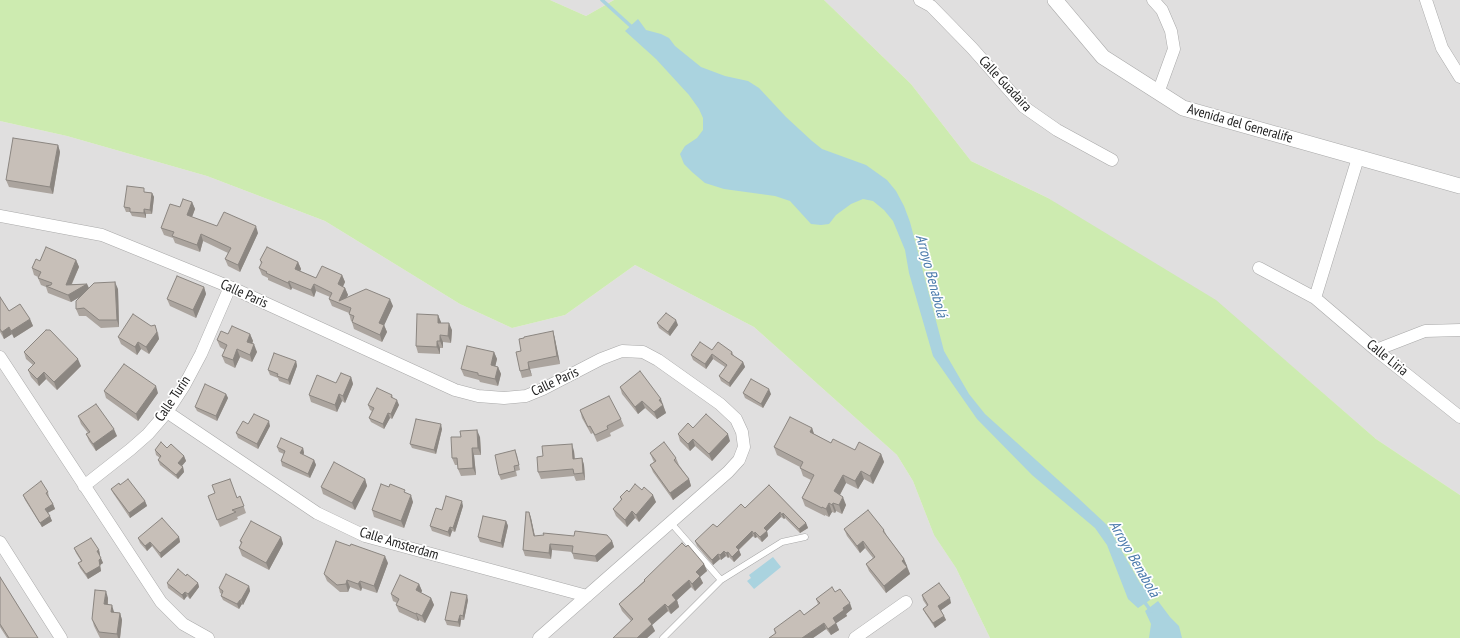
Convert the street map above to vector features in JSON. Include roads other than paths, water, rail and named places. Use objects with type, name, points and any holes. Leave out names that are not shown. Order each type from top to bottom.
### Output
[{"type":"street","name":"Calle Guadaira","points":[[920,0],[931,3],[1024,107],[1057,130],[1112,160]]},
{"type":"street","name":"Avenida del Generalife","points":[[1054,0],[1103,57],[1183,108],[1460,186]]},
{"type":"street","points":[[1153,0],[1162,10],[1171,31],[1174,49],[1158,93]]},
{"type":"street","points":[[1426,0],[1442,48],[1460,77]]},
{"type":"street","points":[[1315,298],[1358,158]]},
{"type":"street","name":"Calle Paris","points":[[0,216],[102,235],[230,287],[455,390],[478,396],[504,398],[526,396],[543,390],[601,359],[622,351],[643,352],[658,360],[720,404],[736,419],[742,432],[744,447],[739,460],[728,472],[671,523],[539,638]]},
{"type":"street","name":"Calle Liria","points":[[1259,268],[1315,298],[1376,350],[1460,417]]},
{"type":"street","name":"Calle Turin","points":[[84,486],[148,434],[167,412],[184,386],[201,354],[230,287]]},
{"type":"street","points":[[1376,350],[1425,331],[1460,330]]},
{"type":"street","points":[[0,357],[161,602],[183,624],[208,638]]},
{"type":"street","name":"Calle Amsterdam","points":[[167,412],[317,513],[365,536],[587,596]]},
{"type":"street","points":[[0,542],[61,638]]},
{"type":"street","points":[[855,638],[906,602]]},
{"type":"lane","points":[[671,523],[721,580]]},
{"type":"lane","points":[[663,638],[721,580],[782,542],[805,537]]},
{"type":"water","points":[[638,19],[646,30],[669,38],[675,46],[701,67],[725,76],[748,81],[759,88],[786,117],[822,149],[866,165],[887,180],[896,191],[910,222],[944,351],[969,394],[985,414],[1107,525],[1140,583],[1153,598],[1138,608],[1128,599],[1107,545],[1095,528],[1032,475],[977,419],[933,356],[909,273],[905,250],[893,221],[884,210],[873,201],[863,199],[851,204],[836,215],[829,224],[811,224],[790,201],[775,196],[724,189],[705,183],[684,164],[680,154],[685,146],[697,138],[703,130],[703,118],[699,109],[689,95],[656,59],[625,31]]},
{"type":"water","points":[[773,557],[781,567],[754,589],[747,581],[751,578],[749,575]]},
{"type":"water","points":[[1158,601],[1179,626],[1182,638],[1149,638],[1151,624],[1145,611]]},
{"type":"waterway","name":"Arroyo Benabolá","points":[[602,0],[634,29]]},
{"type":"waterway","name":"Arroyo Benabolá","points":[[1143,600],[1151,611]]}]
